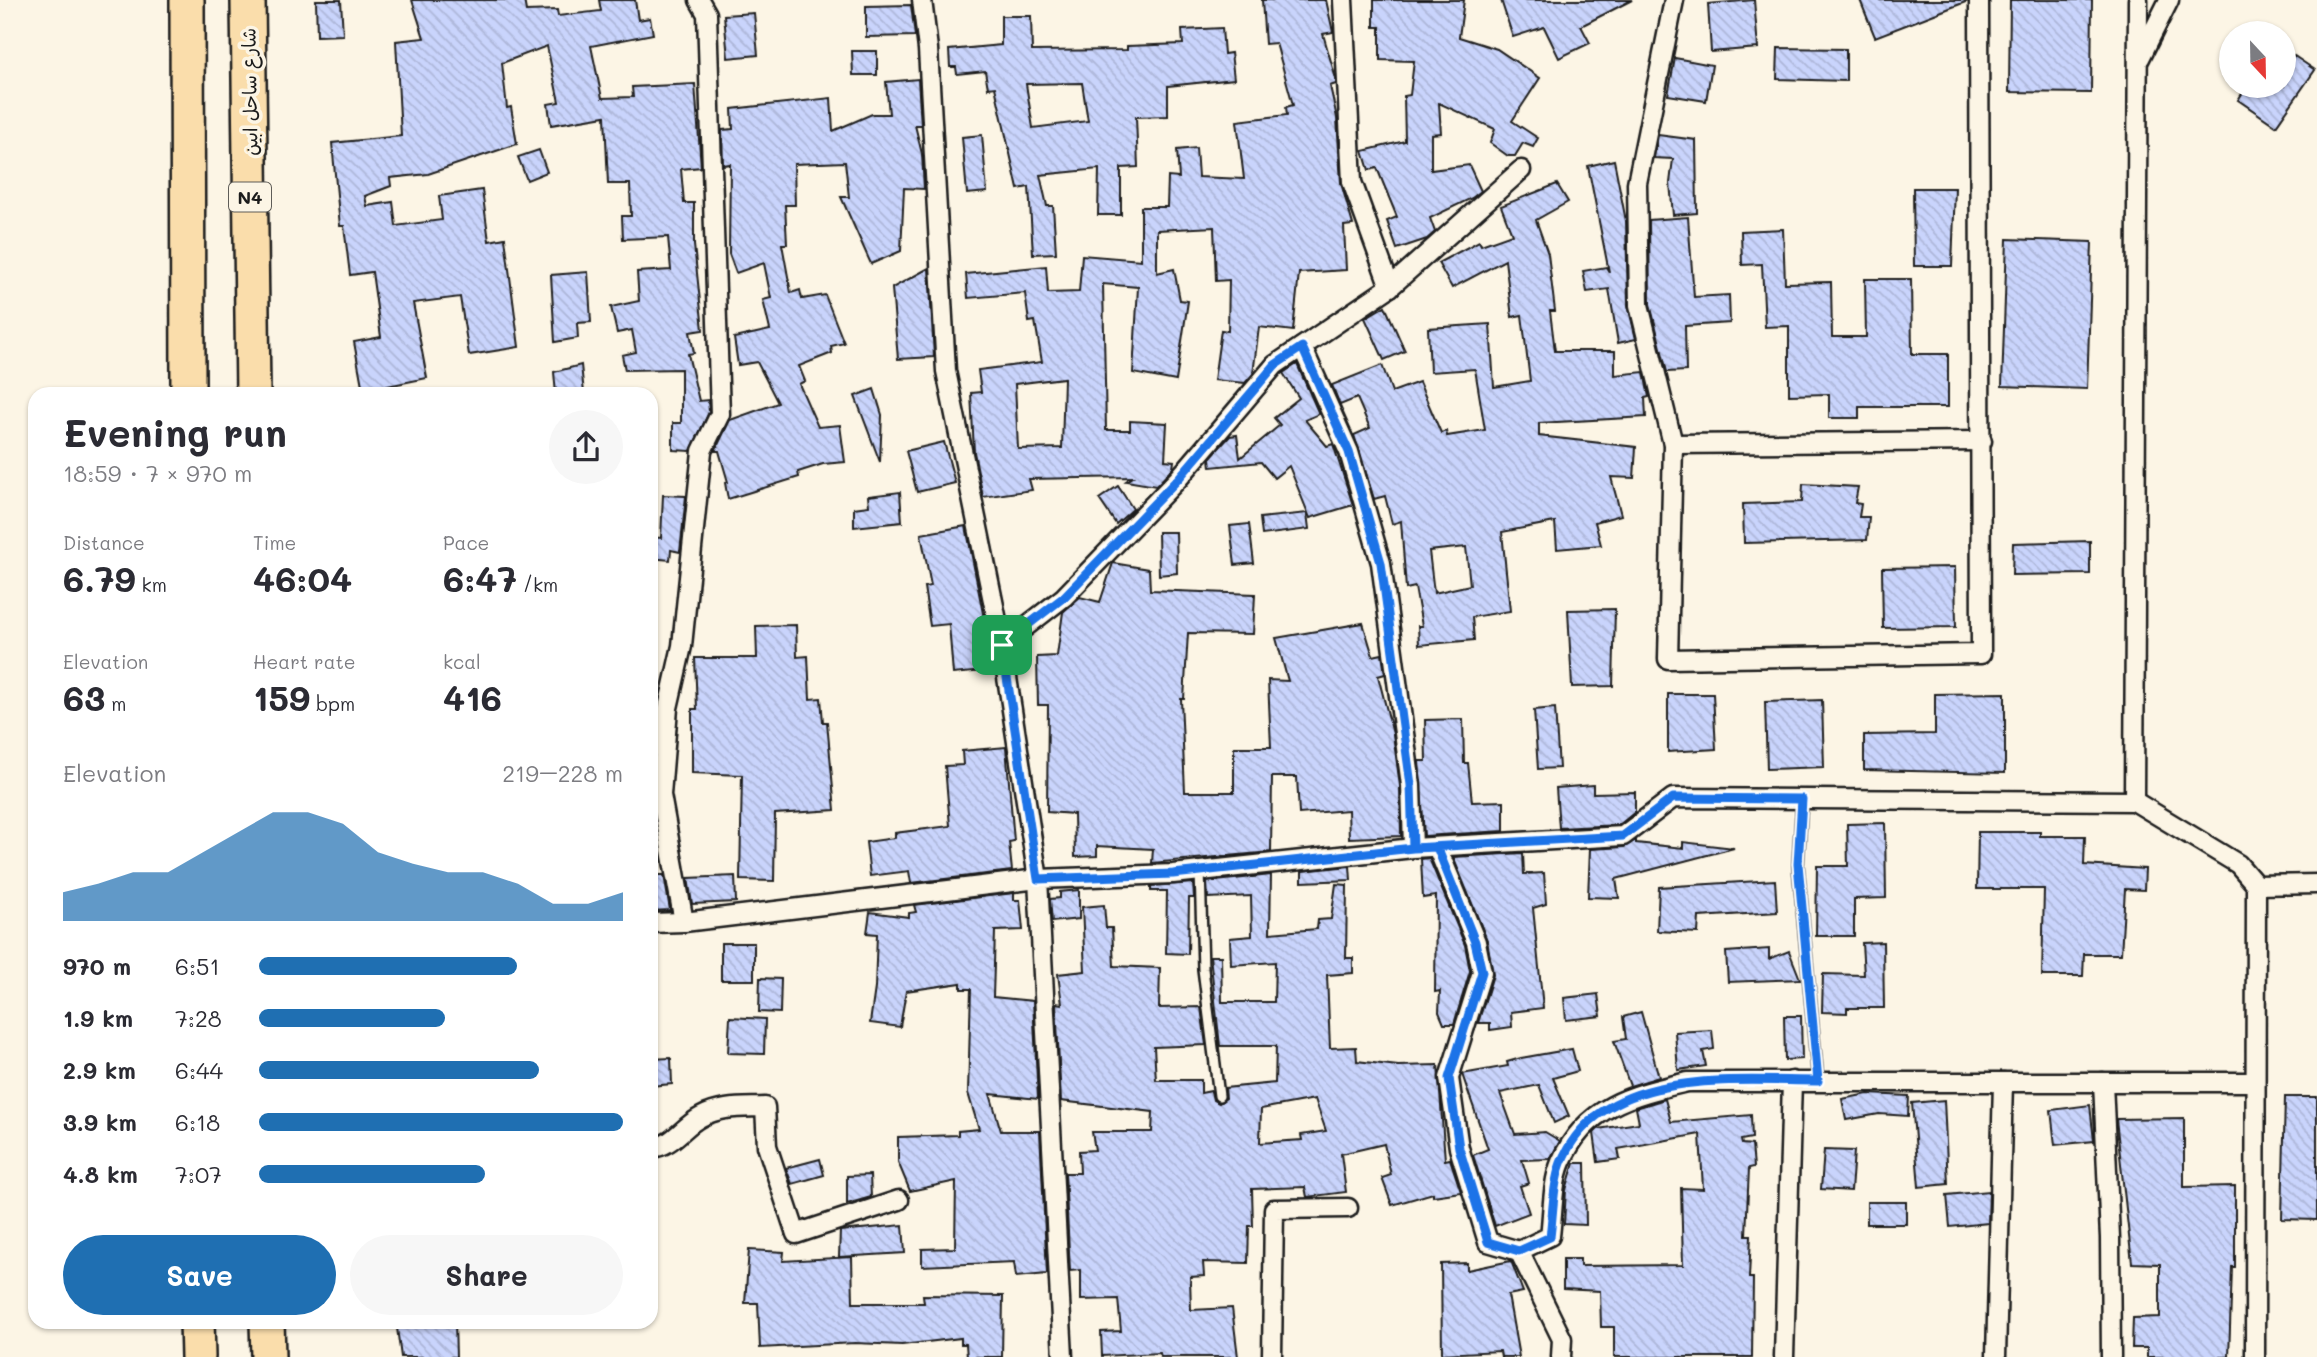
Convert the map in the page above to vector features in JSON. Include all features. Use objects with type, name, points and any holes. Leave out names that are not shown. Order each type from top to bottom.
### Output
[{"type":"highway","points":[[187,0],[188,387]]},
{"type":"highway","name":"شارع ساحل ابين","points":[[248,0],[253,387]]},
{"type":"highway","points":[[197,1329],[198,1357]]},
{"type":"highway","points":[[267,1329],[268,1357]]},
{"type":"street","points":[[684,922],[661,795],[668,708],[682,646],[702,451],[720,414],[707,13],[699,0]]},
{"type":"street","points":[[922,0],[928,49],[946,371],[1002,645],[1038,879],[1063,1357]]},
{"type":"street","points":[[1343,0],[1352,182],[1390,287]]},
{"type":"street","points":[[1674,0],[1637,183],[1639,305],[1673,444],[1668,660],[1981,654],[1979,0]]},
{"type":"street","points":[[2134,801],[2138,0]]},
{"type":"street","points":[[2137,65],[2169,0]]},
{"type":"street","points":[[1002,645],[1064,597],[1178,479],[1275,365],[1390,287],[1521,170]]},
{"type":"street","points":[[1302,347],[1349,452],[1381,563],[1411,785],[1413,848]]},
{"type":"street","points":[[1673,444],[1982,441]]},
{"type":"street","points":[[658,923],[684,922],[1038,879],[1200,870],[1413,848],[1623,836],[1673,798],[2134,801],[2238,864],[2256,885],[2255,1357]]},
{"type":"street","points":[[1437,847],[1475,942],[1482,972],[1449,1078],[1459,1148],[1488,1242],[1519,1251],[1550,1237],[1561,1163],[1587,1123],[1627,1097],[1687,1082],[2255,1082]]},
{"type":"street","points":[[2256,885],[2317,884]]},
{"type":"street","points":[[1784,1357],[1792,1081]]},
{"type":"street","points":[[1996,1357],[2004,1082]]},
{"type":"street","points":[[2103,1082],[2110,1238],[2111,1357]]},
{"type":"street","points":[[658,1147],[699,1118],[723,1108],[765,1107],[767,1146],[796,1234],[899,1200]]},
{"type":"street","points":[[1272,1357],[1274,1209],[1348,1208]]},
{"type":"street","points":[[1519,1251],[1562,1339],[1562,1357]]},
{"type":"lane","points":[[1802,799],[1798,864],[1818,1081]]},
{"type":"lane","points":[[1200,870],[1203,969],[1219,1096]]},
{"type":"building","points":[[316,0],[341,0],[343,35],[317,36]]},
{"type":"building","points":[[412,0],[524,0],[526,11],[557,10],[558,16],[601,11],[599,0],[635,0],[638,20],[650,18],[653,34],[591,46],[602,98],[633,97],[632,87],[695,84],[701,167],[681,169],[684,203],[694,203],[694,245],[703,330],[690,332],[694,353],[688,354],[699,401],[708,400],[709,412],[691,451],[673,450],[673,423],[681,423],[681,369],[625,370],[622,355],[636,352],[632,330],[617,333],[611,307],[639,301],[637,272],[671,270],[668,237],[623,239],[622,216],[631,216],[630,184],[608,184],[605,116],[551,125],[548,104],[559,102],[547,46],[502,63],[507,108],[511,107],[517,144],[428,174],[390,178],[391,186],[365,196],[367,206],[393,202],[396,226],[442,220],[439,196],[482,190],[489,241],[505,238],[519,347],[469,355],[460,297],[413,303],[427,378],[383,387],[362,387],[354,342],[381,337],[372,272],[350,275],[344,226],[340,226],[332,143],[401,136],[396,41],[424,38]]},
{"type":"building","points":[[1262,0],[1326,0],[1333,32],[1323,34],[1336,79],[1336,84],[1330,86],[1337,118],[1341,183],[1353,225],[1344,226],[1346,270],[1299,273],[1293,331],[1259,327],[1253,374],[1245,383],[1214,380],[1221,330],[1228,331],[1229,280],[1216,281],[1214,227],[1157,230],[1157,273],[1174,269],[1180,300],[1188,301],[1176,381],[1133,373],[1138,287],[1103,284],[1106,430],[1130,430],[1130,421],[1167,423],[1165,460],[1174,461],[1173,468],[1156,486],[1126,481],[1132,477],[1029,479],[1032,490],[983,497],[974,452],[971,393],[981,392],[978,370],[1042,362],[1035,321],[1029,322],[1025,293],[968,298],[966,274],[1046,266],[1048,293],[1079,292],[1082,255],[1141,260],[1141,207],[1167,207],[1168,177],[1179,178],[1177,150],[1196,148],[1198,177],[1244,179],[1237,121],[1287,115],[1286,107],[1293,105],[1276,43],[1265,44]],"holes":[[[1064,378],[1062,448],[1018,449],[1015,384]]]},
{"type":"building","points":[[1374,0],[1464,0],[1459,37],[1497,49],[1540,78],[1512,121],[1538,138],[1533,147],[1523,143],[1515,156],[1508,156],[1490,143],[1495,129],[1439,103],[1441,133],[1431,134],[1431,170],[1469,165],[1481,191],[1430,218],[1435,232],[1427,239],[1397,249],[1387,221],[1397,217],[1377,168],[1369,170],[1363,151],[1405,141],[1404,96],[1410,95],[1414,61],[1380,60],[1380,27],[1374,27]]},
{"type":"building","points":[[1501,0],[1632,0],[1581,26],[1590,43],[1559,58],[1544,27],[1513,37]]},
{"type":"building","points":[[1754,0],[1758,48],[1711,52],[1708,4]]},
{"type":"building","points":[[1860,0],[1967,0],[1968,1],[1875,37]]},
{"type":"building","points":[[2010,0],[2092,0],[2091,93],[2009,92]]},
{"type":"building","points":[[911,5],[915,36],[866,37],[866,6]]},
{"type":"building","points":[[754,13],[758,55],[728,58],[724,15]]},
{"type":"building","points":[[1001,16],[1031,16],[1032,51],[1127,50],[1127,46],[1183,44],[1182,30],[1222,28],[1224,54],[1231,53],[1234,79],[1168,86],[1168,116],[1136,117],[1138,167],[1121,168],[1121,215],[1098,215],[1099,169],[1040,175],[1047,206],[1053,206],[1056,253],[1033,254],[1029,187],[1018,189],[995,87],[988,88],[985,71],[957,74],[956,67],[950,67],[949,50],[1001,45]],"holes":[[[1082,83],[1088,121],[1033,128],[1026,84]]]},
{"type":"building","points":[[1778,48],[1846,49],[1846,81],[1777,79]]},
{"type":"building","points":[[852,51],[877,51],[877,75],[853,75]]},
{"type":"building","points":[[2296,57],[2315,70],[2296,97]]},
{"type":"building","points":[[1675,58],[1712,65],[1706,101],[1668,95]]},
{"type":"building","points":[[918,79],[921,125],[915,125],[922,154],[924,189],[904,188],[901,251],[871,264],[841,197],[849,197],[845,162],[794,164],[795,205],[785,205],[787,244],[782,244],[791,293],[800,290],[802,299],[825,295],[844,343],[831,346],[832,353],[799,366],[805,381],[799,384],[818,427],[840,425],[845,462],[823,464],[798,472],[799,477],[728,499],[725,483],[728,482],[719,451],[715,451],[730,420],[778,403],[757,362],[738,365],[734,338],[770,330],[763,300],[771,298],[764,263],[736,273],[729,254],[730,164],[723,165],[722,130],[733,129],[732,109],[831,98],[833,131],[872,114],[889,114],[886,82]]},
{"type":"building","points":[[2239,98],[2296,98],[2276,126],[2238,100]]},
{"type":"building","points":[[982,135],[987,192],[967,194],[962,137]]},
{"type":"building","points":[[1658,135],[1696,140],[1697,213],[1673,215],[1670,183],[1673,159],[1654,158]]},
{"type":"building","points":[[539,150],[547,172],[527,180],[518,157]]},
{"type":"building","points":[[1614,160],[1626,221],[1628,305],[1636,339],[1618,343],[1609,289],[1587,292],[1583,271],[1606,267],[1609,272],[1588,166]]},
{"type":"building","points":[[1557,184],[1568,202],[1536,220],[1548,254],[1555,311],[1550,311],[1555,351],[1615,351],[1615,375],[1644,372],[1649,397],[1645,398],[1646,417],[1539,423],[1539,436],[1636,447],[1634,478],[1611,477],[1621,515],[1595,522],[1601,545],[1557,549],[1555,522],[1502,532],[1510,611],[1472,617],[1474,640],[1419,645],[1418,626],[1422,626],[1415,587],[1406,589],[1401,521],[1392,524],[1385,496],[1374,499],[1354,435],[1370,428],[1357,398],[1340,405],[1332,385],[1382,365],[1392,392],[1419,382],[1441,433],[1446,431],[1447,436],[1485,430],[1475,369],[1430,372],[1428,328],[1490,324],[1494,387],[1530,381],[1522,315],[1512,317],[1505,260],[1452,288],[1438,263],[1479,241],[1481,245],[1512,234],[1501,206]],"holes":[[[1466,547],[1470,585],[1434,593],[1429,551]]]},
{"type":"building","points":[[1913,188],[1955,188],[1952,266],[1914,266]]},
{"type":"building","points":[[1688,217],[1694,297],[1729,295],[1730,323],[1685,326],[1686,371],[1667,372],[1650,304],[1649,220]]},
{"type":"building","points":[[1783,229],[1785,283],[1831,282],[1832,337],[1866,337],[1865,279],[1911,279],[1912,354],[1948,354],[1948,407],[1859,407],[1859,418],[1829,418],[1829,394],[1789,395],[1789,326],[1765,327],[1762,264],[1742,265],[1741,231]]},
{"type":"building","points":[[2007,239],[2092,242],[2087,389],[2002,386]]},
{"type":"building","points":[[929,268],[934,357],[898,359],[892,288]]},
{"type":"building","points":[[588,272],[591,322],[577,323],[578,338],[555,342],[551,275]]},
{"type":"building","points":[[1385,306],[1405,351],[1384,360],[1365,318]]},
{"type":"building","points":[[1297,364],[1319,414],[1305,420],[1327,446],[1333,444],[1353,505],[1310,518],[1289,466],[1274,478],[1261,462],[1211,467],[1210,458],[1230,436],[1237,435],[1240,458],[1280,425],[1274,418],[1299,398],[1283,373]]},
{"type":"building","points":[[581,365],[583,387],[555,387],[554,372]]},
{"type":"building","points":[[874,389],[882,415],[880,462],[855,396]]},
{"type":"building","points":[[944,442],[955,483],[917,492],[906,451]]},
{"type":"building","points":[[1803,484],[1858,487],[1855,503],[1861,504],[1859,517],[1869,517],[1867,540],[1744,543],[1743,504],[1802,502]]},
{"type":"building","points":[[1118,486],[1133,509],[1116,524],[1099,499]]},
{"type":"building","points":[[900,492],[902,522],[854,527],[854,508],[869,506],[868,496]]},
{"type":"building","points":[[663,495],[686,496],[680,552],[671,550],[670,560],[658,559],[658,538],[661,538]]},
{"type":"building","points":[[1307,513],[1309,529],[1262,535],[1260,518]]},
{"type":"building","points":[[1249,524],[1254,563],[1235,565],[1230,526]]},
{"type":"building","points":[[966,526],[994,670],[953,674],[949,624],[930,626],[924,587],[931,586],[921,534]]},
{"type":"building","points":[[1158,532],[1176,532],[1177,573],[1159,575]]},
{"type":"building","points":[[2090,541],[2090,574],[2012,575],[2013,543]]},
{"type":"building","points":[[1113,563],[1149,569],[1150,590],[1255,594],[1253,634],[1188,633],[1184,699],[1181,699],[1185,792],[1234,792],[1234,747],[1271,747],[1268,680],[1288,681],[1276,638],[1363,623],[1373,656],[1382,654],[1385,674],[1378,676],[1393,734],[1400,786],[1401,836],[1349,838],[1348,810],[1299,814],[1297,777],[1272,777],[1271,852],[1152,863],[1153,849],[1097,846],[1097,856],[1075,857],[1074,814],[1047,812],[1048,705],[1038,705],[1037,657],[1057,656],[1063,612],[1080,597],[1100,602]]},
{"type":"building","points":[[1955,567],[1956,627],[1883,628],[1882,568]]},
{"type":"building","points":[[1615,609],[1613,686],[1572,687],[1568,610]]},
{"type":"building","points":[[796,625],[797,657],[808,656],[810,699],[821,698],[823,722],[827,722],[835,810],[775,814],[774,881],[740,880],[742,775],[692,773],[692,709],[697,709],[695,658],[757,658],[756,626]]},
{"type":"building","points":[[2005,693],[2005,773],[1864,770],[1864,735],[1935,734],[1935,694]]},
{"type":"building","points":[[1668,694],[1713,694],[1716,749],[1668,752]]},
{"type":"building","points":[[1822,700],[1824,767],[1767,769],[1765,702]]},
{"type":"building","points":[[1555,708],[1559,768],[1538,769],[1534,710]]},
{"type":"building","points":[[1463,719],[1464,763],[1468,763],[1472,802],[1504,801],[1504,831],[1424,836],[1419,761],[1426,761],[1425,720]]},
{"type":"building","points":[[1006,747],[1014,841],[1009,842],[1012,871],[911,883],[909,871],[870,876],[866,842],[895,838],[895,833],[950,826],[945,766],[963,765],[962,751]]},
{"type":"building","points":[[1593,785],[1593,793],[1635,792],[1635,812],[1619,825],[1559,828],[1556,788]]},
{"type":"building","points":[[1885,823],[1886,898],[1854,899],[1854,936],[1816,936],[1817,866],[1848,866],[1847,824]]},
{"type":"building","points":[[1978,832],[2040,832],[2040,836],[2085,836],[2084,865],[2145,869],[2144,890],[2125,889],[2121,954],[2084,954],[2083,976],[2042,976],[2044,889],[1977,889]]},
{"type":"building","points":[[1636,840],[1636,843],[1683,848],[1683,842],[1734,848],[1616,879],[1619,898],[1588,897],[1590,849],[1624,847]]},
{"type":"building","points":[[1523,853],[1524,874],[1544,873],[1546,904],[1533,908],[1543,1008],[1511,1012],[1512,1027],[1490,1030],[1490,1023],[1478,1023],[1493,975],[1487,940],[1453,857]]},
{"type":"building","points":[[1429,858],[1465,945],[1470,971],[1454,1024],[1444,1024],[1439,1012],[1440,991],[1435,992],[1436,896],[1423,898],[1421,859]]},
{"type":"building","points":[[1350,866],[1351,880],[1302,882],[1302,871]]},
{"type":"building","points":[[658,875],[664,875],[670,910],[658,911]]},
{"type":"building","points":[[1271,875],[1270,933],[1317,929],[1318,920],[1331,919],[1336,884],[1347,885],[1346,958],[1353,958],[1353,973],[1327,975],[1330,1048],[1356,1047],[1357,1061],[1398,1066],[1438,1065],[1445,1160],[1450,1159],[1461,1192],[1433,1196],[1433,1193],[1392,1205],[1382,1178],[1391,1175],[1384,1144],[1341,1154],[1346,1192],[1307,1197],[1305,1187],[1252,1189],[1253,1226],[1249,1226],[1248,1263],[1203,1262],[1204,1276],[1190,1277],[1191,1310],[1232,1308],[1238,1357],[1161,1357],[1160,1353],[1102,1356],[1101,1332],[1121,1331],[1118,1299],[1081,1300],[1081,1270],[1070,1271],[1065,1173],[1080,1173],[1079,1151],[1095,1150],[1092,1132],[1152,1132],[1153,1112],[1061,1101],[1056,1003],[1062,1004],[1058,974],[1085,971],[1082,907],[1104,905],[1106,928],[1112,928],[1114,966],[1160,968],[1159,1008],[1201,1007],[1206,1045],[1154,1047],[1156,1080],[1201,1080],[1201,1093],[1211,1091],[1213,1100],[1219,1103],[1226,1098],[1225,1088],[1275,1083],[1276,1046],[1220,1046],[1210,956],[1221,956],[1222,1002],[1274,1002],[1275,962],[1231,965],[1230,938],[1252,936],[1251,896],[1208,898],[1207,882]],"holes":[[[1315,1099],[1326,1131],[1301,1135],[1302,1140],[1260,1143],[1261,1109]]]},
{"type":"building","points":[[735,876],[736,902],[692,904],[688,878]]},
{"type":"building","points":[[1775,880],[1777,912],[1699,917],[1698,933],[1657,931],[1659,887]]},
{"type":"building","points":[[1193,883],[1194,898],[1189,898],[1188,954],[1166,953],[1167,891],[1151,891],[1151,886]]},
{"type":"building","points":[[1079,890],[1079,919],[1052,922],[1050,899],[1060,898],[1060,892]]},
{"type":"building","points":[[1014,893],[1014,900],[1020,900],[1023,930],[995,931],[993,997],[1033,1001],[1038,1099],[990,1094],[1001,1131],[1040,1131],[1047,1274],[1016,1277],[1014,1262],[922,1266],[922,1249],[955,1248],[956,1181],[910,1191],[898,1162],[898,1137],[958,1135],[958,1131],[979,1129],[968,1093],[971,989],[961,989],[961,983],[906,991],[900,1027],[870,1023],[875,988],[877,934],[867,933],[870,912],[909,917],[909,913],[916,912],[914,905]]},
{"type":"building","points":[[1883,942],[1884,1008],[1847,1008],[1847,1013],[1822,1012],[1823,974],[1864,975],[1862,943]]},
{"type":"building","points":[[721,943],[754,943],[754,980],[721,980]]},
{"type":"building","points":[[1769,949],[1769,959],[1789,951],[1800,979],[1728,982],[1726,952]]},
{"type":"building","points":[[760,978],[781,979],[780,1013],[759,1012]]},
{"type":"building","points":[[1598,994],[1601,1016],[1566,1020],[1564,998]]},
{"type":"building","points":[[1641,1012],[1659,1077],[1630,1086],[1614,1041],[1626,1039],[1623,1017]]},
{"type":"building","points":[[1784,1016],[1801,1016],[1802,1059],[1785,1060]]},
{"type":"building","points":[[730,1017],[765,1019],[764,1054],[728,1053]]},
{"type":"building","points":[[1712,1030],[1714,1049],[1703,1051],[1706,1066],[1678,1070],[1675,1032]]},
{"type":"building","points":[[1572,1049],[1578,1071],[1553,1078],[1569,1116],[1554,1123],[1539,1085],[1500,1093],[1515,1134],[1545,1132],[1560,1141],[1550,1159],[1522,1160],[1529,1183],[1520,1186],[1529,1213],[1495,1226],[1473,1155],[1488,1149],[1462,1074],[1508,1066],[1507,1062],[1521,1058]]},
{"type":"building","points":[[671,1058],[672,1084],[658,1085],[658,1059]]},
{"type":"building","points":[[1868,1094],[1909,1096],[1908,1116],[1879,1114],[1846,1120],[1842,1099]]},
{"type":"building","points":[[2285,1097],[2317,1097],[2317,1220],[2282,1219]]},
{"type":"building","points":[[1665,1099],[1671,1122],[1751,1115],[1752,1138],[1741,1140],[1742,1144],[1752,1145],[1754,1167],[1749,1168],[1746,1235],[1751,1235],[1749,1278],[1753,1278],[1752,1357],[1614,1357],[1614,1327],[1601,1327],[1600,1291],[1563,1289],[1563,1259],[1580,1259],[1580,1266],[1683,1265],[1681,1188],[1703,1189],[1700,1134],[1618,1149],[1620,1159],[1598,1162],[1594,1133],[1598,1129],[1639,1123],[1636,1108]]},
{"type":"building","points":[[1944,1100],[1948,1184],[1919,1187],[1912,1103]]},
{"type":"building","points":[[2090,1105],[2094,1141],[2055,1145],[2051,1110]]},
{"type":"building","points":[[2184,1118],[2184,1187],[2235,1186],[2235,1267],[2232,1267],[2229,1357],[2147,1357],[2147,1348],[2132,1348],[2133,1318],[2160,1317],[2160,1264],[2132,1263],[2116,1119]]},
{"type":"building","points":[[1824,1150],[1854,1151],[1851,1191],[1821,1189]]},
{"type":"building","points":[[820,1159],[824,1175],[792,1184],[786,1168]]},
{"type":"building","points":[[1574,1163],[1585,1163],[1586,1225],[1564,1224],[1566,1190]]},
{"type":"building","points":[[870,1175],[871,1197],[847,1204],[847,1176]]},
{"type":"building","points":[[1989,1191],[1988,1223],[1950,1227],[1947,1195]]},
{"type":"building","points":[[1867,1202],[1906,1202],[1906,1224],[1867,1224]]},
{"type":"building","points":[[903,1225],[905,1253],[839,1257],[840,1231]]},
{"type":"building","points":[[749,1250],[784,1252],[783,1261],[852,1257],[853,1303],[924,1303],[923,1295],[1003,1296],[1002,1357],[967,1357],[966,1344],[961,1344],[961,1338],[902,1345],[855,1343],[760,1348],[758,1303],[745,1303]]},
{"type":"building","points":[[1511,1261],[1523,1292],[1508,1295],[1519,1357],[1501,1357],[1500,1351],[1442,1354],[1441,1264],[1467,1263],[1467,1270]]},
{"type":"building","points":[[397,1329],[455,1329],[456,1357],[401,1357]]},
{"type":"route","points":[[1002,645],[1038,879],[1173,874],[1413,848],[1623,836],[1673,798],[1802,799],[1798,864],[1814,1009],[1818,1081],[1687,1082],[1627,1097],[1587,1123],[1561,1163],[1550,1237],[1519,1251],[1488,1242],[1459,1148],[1449,1078],[1482,972],[1475,942],[1437,847],[1413,848],[1411,785],[1381,563],[1349,452],[1302,347],[1275,365],[1178,479],[1064,597],[1002,645]]}]
